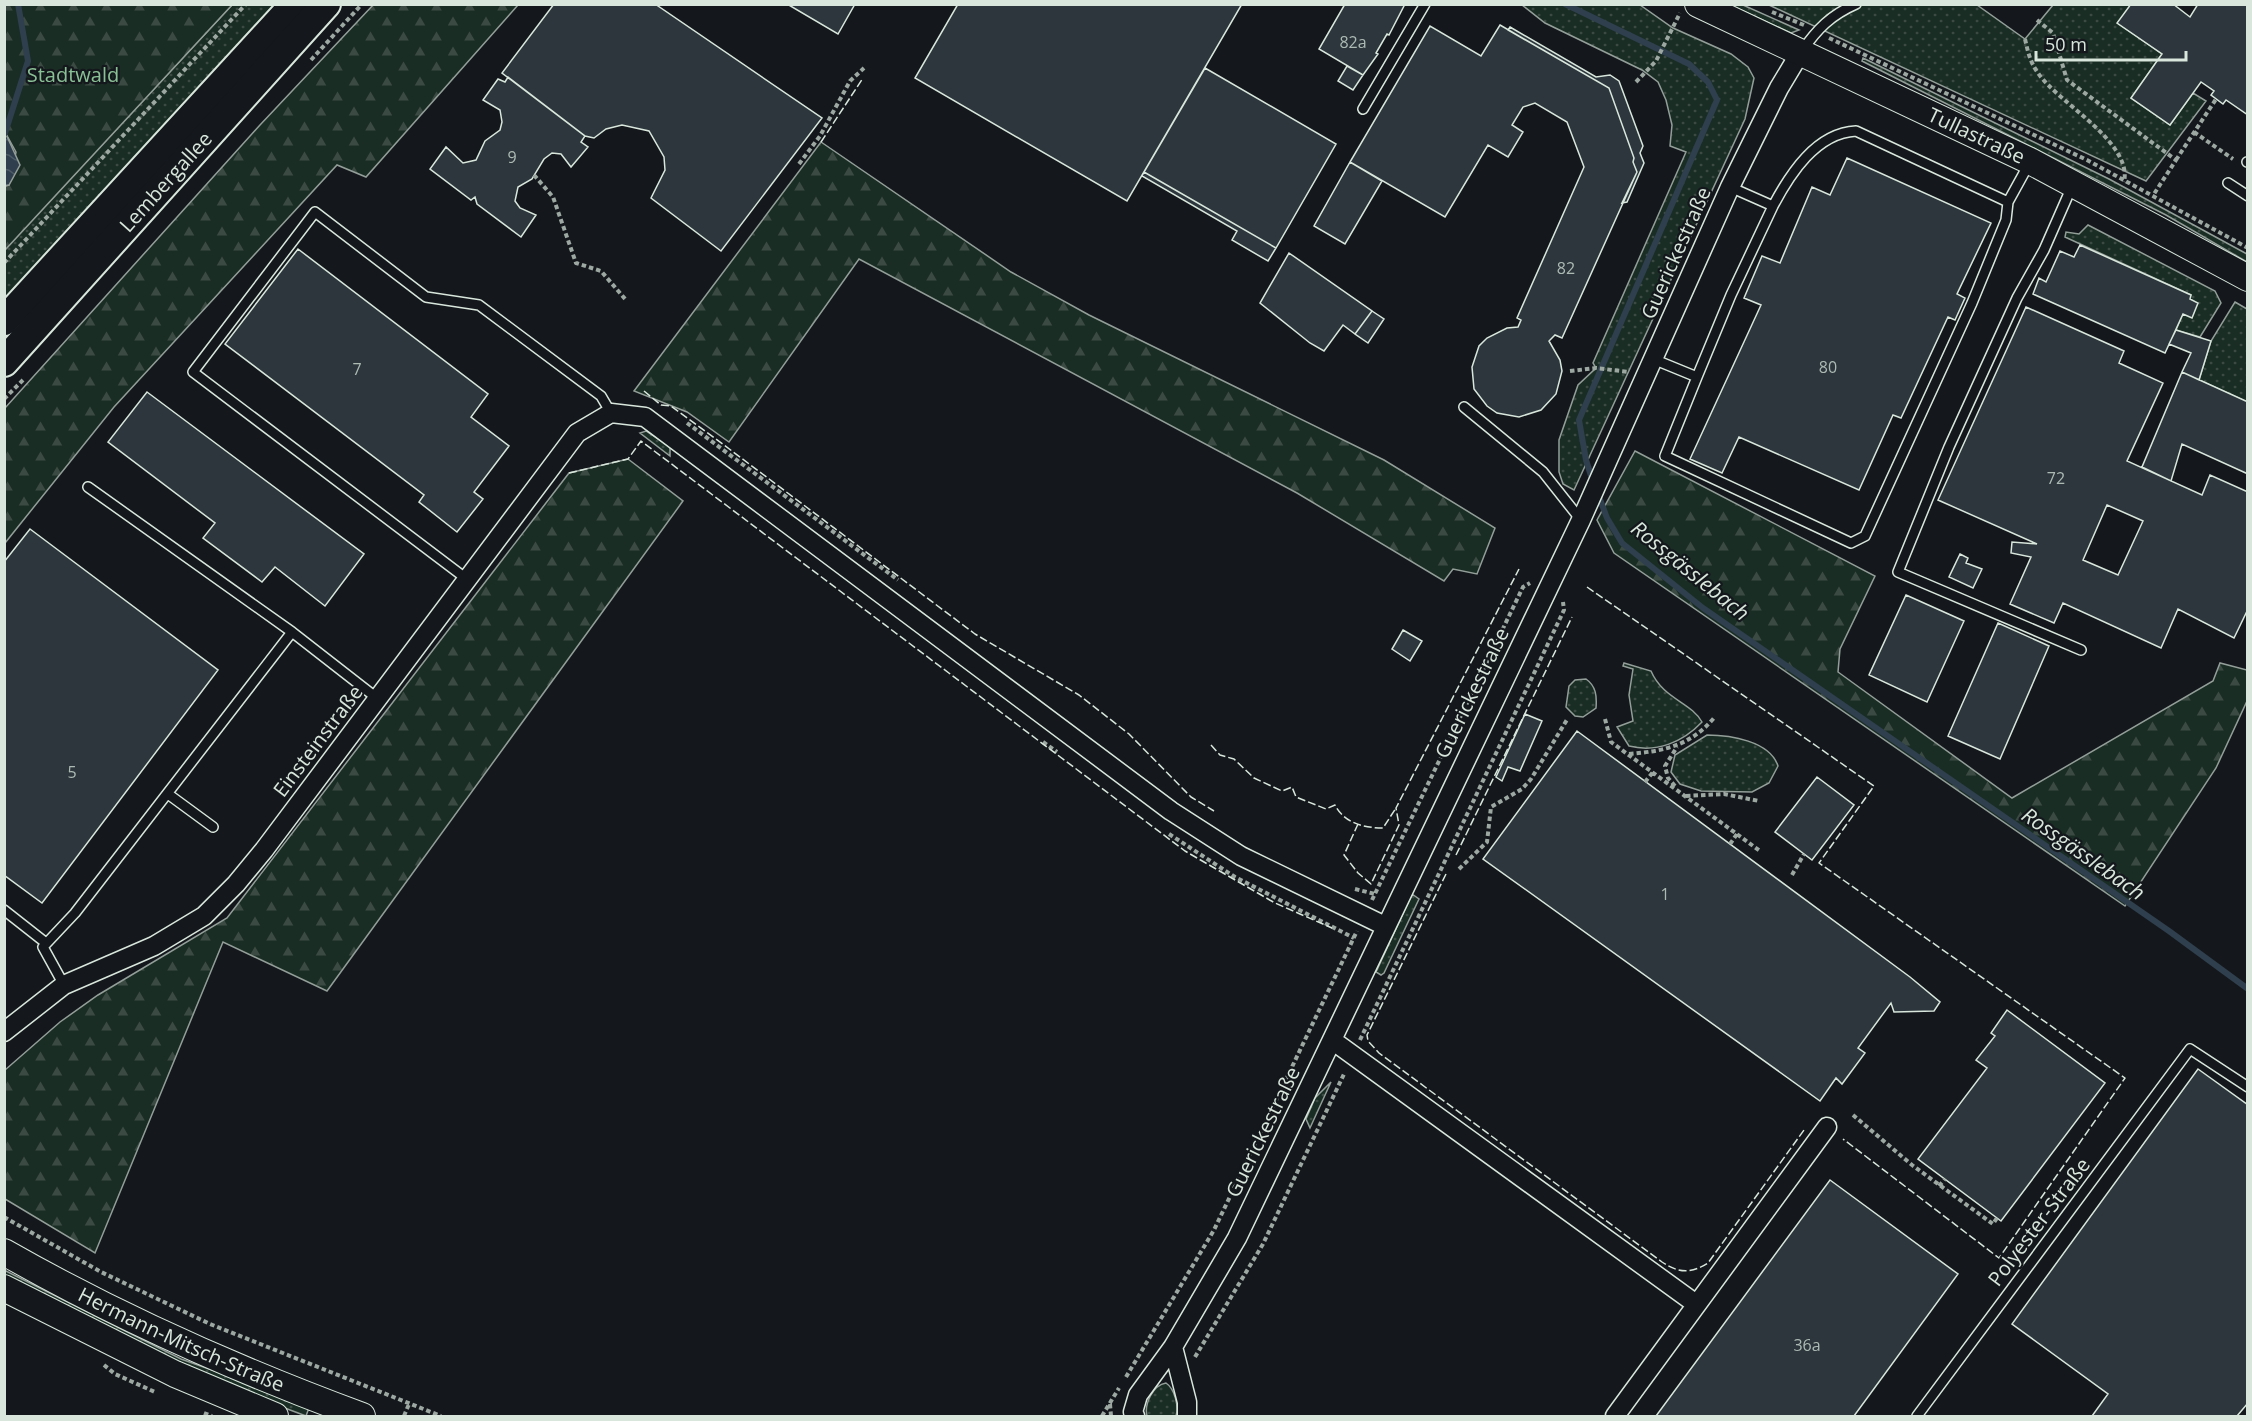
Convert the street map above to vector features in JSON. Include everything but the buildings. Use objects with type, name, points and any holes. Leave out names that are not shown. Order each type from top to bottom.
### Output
[{"type":"main road","name":"Lembergallee","points":[[4,321],[296,4]]},
{"type":"main road","name":"Lembergallee","points":[[4,362],[326,4]]},
{"type":"main road","name":"Tullastraße","points":[[1698,4],[2030,161],[2247,278]]},
{"type":"main road","name":"Hermann-Mitsch-Straße","points":[[4,1252],[130,1317],[252,1373],[353,1415]]},
{"type":"main road","name":"Hermann-Mitsch-Straße","points":[[4,1288],[175,1374],[269,1415]]},
{"type":"street","name":"Guerickestraße","points":[[1135,1416],[1133,1412],[1138,1395],[1173,1347],[1237,1238],[1600,478],[1730,188],[1779,88],[1800,53]]},
{"type":"street","name":"Einsteinstraße","points":[[4,1032],[63,986],[154,946],[204,916],[264,850],[577,433],[611,413]]},
{"type":"street","points":[[611,413],[645,417],[1171,811],[1241,856],[1385,926]]},
{"type":"street","points":[[1332,1040],[1696,1304]]},
{"type":"street","points":[[1615,1416],[1827,1127]]},
{"type":"street","points":[[1173,1347],[1187,1402],[1187,1416]]},
{"type":"lane","points":[[1363,109],[1425,4]]},
{"type":"lane","points":[[1800,53],[1816,30],[1832,17],[1856,4]]},
{"type":"lane","points":[[2008,202],[1856,131],[1845,132],[1830,138],[1789,176],[1773,206],[1731,296],[1665,456],[1851,543],[1865,536],[1972,303],[2007,220],[2008,202],[2030,161]]},
{"type":"lane","points":[[2228,183],[2247,196]]},
{"type":"lane","points":[[2073,184],[2044,250],[2016,298],[1958,426],[1898,572],[2081,650]]},
{"type":"lane","points":[[1730,188],[1773,206]]},
{"type":"lane","points":[[468,580],[192,372],[315,212],[426,297],[479,305],[601,396],[611,413]]},
{"type":"lane","points":[[1653,359],[1697,377]]},
{"type":"lane","points":[[1464,407],[1543,472],[1584,512]]},
{"type":"lane","points":[[88,487],[292,632],[378,699]]},
{"type":"lane","points":[[63,986],[43,947],[75,913],[292,632]]},
{"type":"lane","points":[[168,794],[213,827]]},
{"type":"lane","points":[[4,910],[46,943]]},
{"type":"lane","name":"Polyester-Straße","points":[[1917,1416],[2190,1049],[2247,1087]]},
{"type":"path","points":[[4,263],[246,4]]},
{"type":"path","points":[[1636,82],[1656,61],[1684,4]]},
{"type":"path","points":[[1765,9],[1816,30]]},
{"type":"path","points":[[2037,20],[2053,33],[2067,80],[2176,160]]},
{"type":"path","points":[[2025,39],[2028,54],[2039,75],[2116,150],[2125,174],[2124,182]]},
{"type":"path","points":[[799,164],[820,136],[850,81],[864,68]]},
{"type":"path","points":[[2154,194],[2216,99]]},
{"type":"path","points":[[2194,132],[2244,162]]},
{"type":"path","points":[[534,175],[553,197],[576,263],[601,271],[626,300]]},
{"type":"path","points":[[1570,371],[1610,369]]},
{"type":"path","points":[[682,420],[905,586]]},
{"type":"path","points":[[1102,1416],[1214,1230],[1523,587],[1555,570],[1564,610],[1263,1244],[1195,1358],[1196,1368]]},
{"type":"path","points":[[1459,869],[1487,842],[1491,807],[1522,789],[1568,718]]},
{"type":"path","points":[[1679,792],[1668,778],[1665,766],[1677,747],[1714,718]]},
{"type":"path","points":[[1605,719],[1611,741],[1760,851]]},
{"type":"path","points":[[1628,754],[1660,752],[1677,747]]},
{"type":"path","points":[[1645,782],[1653,772]]},
{"type":"path","points":[[1686,796],[1724,794],[1759,801]]},
{"type":"path","points":[[1730,844],[1737,834]]},
{"type":"path","points":[[1792,875],[1804,854]]},
{"type":"path","points":[[1347,886],[1375,894]]},
{"type":"path","points":[[1853,1115],[1939,1186],[1992,1224],[1997,1218]]},
{"type":"path","points":[[1939,1186],[1945,1179]]},
{"type":"path","points":[[4,1217],[101,1272],[210,1324],[441,1416]]},
{"type":"path","points":[[1110,1403],[1111,1416]]},
{"type":"path","points":[[404,1416],[409,1404]]},
{"type":"green space","points":[[374,4],[518,5],[366,177],[337,165],[114,407],[5,543],[5,408],[260,125]]},
{"type":"green space","name":"Stadtwald","points":[[5,5],[232,5],[5,250],[5,186],[9,185],[16,152],[5,132]]},
{"type":"green space","points":[[232,5],[279,5],[5,304],[4,250]]},
{"type":"green space","points":[[1522,5],[1640,5],[1673,28],[1731,54],[1748,67],[1754,78],[1745,119],[1574,490],[1563,484],[1559,472],[1559,440],[1578,385],[1596,368],[1593,363],[1686,152],[1670,146],[1672,125],[1666,100],[1658,82],[1642,70],[1545,23]]},
{"type":"green space","points":[[1730,5],[1743,5],[1799,30],[1791,33]]},
{"type":"green space","points":[[1769,5],[1977,5],[2025,39],[2053,5],[2131,5],[2118,23],[2162,54],[2131,98],[2170,125],[2193,93],[2206,101],[2146,181]]},
{"type":"green space","points":[[1863,58],[2109,179],[2247,254],[2247,262],[2166,215],[1862,61]]},
{"type":"green space","points":[[821,142],[1011,272],[1089,315],[1384,460],[1495,528],[1477,574],[1453,569],[1444,581],[1297,493],[859,259],[729,442],[687,412],[634,391]]},
{"type":"green space","points":[[2088,225],[2215,291],[2221,303],[2200,337],[2176,330],[2191,295],[2065,237],[2066,232],[2079,234]]},
{"type":"green space","points":[[2235,302],[2247,309],[2247,402],[2199,380],[2211,341]]},
{"type":"green space","points":[[646,431],[670,447],[670,456],[640,433]]},
{"type":"green space","points":[[1635,451],[1875,576],[1840,649],[1838,672],[2012,798],[2213,681],[2220,663],[2247,670],[2247,701],[2216,768],[2125,906],[1614,553],[1597,520]]},
{"type":"green space","points":[[628,459],[683,501],[327,991],[223,942],[95,1253],[5,1199],[5,1070],[60,1022],[98,995],[227,918],[569,473]]},
{"type":"green space","points":[[1624,663],[1651,671],[1662,688],[1697,715],[1702,722],[1687,735],[1669,744],[1650,748],[1629,746],[1617,727],[1633,721],[1629,695],[1633,669],[1623,666]]},
{"type":"green space","points":[[1586,679],[1595,692],[1596,708],[1583,717],[1575,716],[1566,707],[1569,686],[1575,680]]},
{"type":"green space","points":[[1707,735],[1737,738],[1758,745],[1767,751],[1774,757],[1778,766],[1769,783],[1752,792],[1701,791],[1680,784],[1671,772],[1675,755]]},
{"type":"green space","points":[[1412,894],[1419,899],[1381,975],[1376,972]]},
{"type":"green space","points":[[1331,1082],[1310,1128],[1306,1119],[1315,1098]]},
{"type":"green space","points":[[4,1270],[181,1359],[310,1405],[306,1416],[224,1385],[5,1276]]},
{"type":"green space","points":[[1166,1383],[1176,1398],[1176,1416],[1147,1416],[1150,1396],[1157,1387]]},
{"type":"water","points":[[5,132],[20,165],[9,185],[5,186]]},
{"type":"waterway","points":[[5,133],[28,61],[18,4]]},
{"type":"waterway","name":"Rossgässlebach","points":[[1565,4],[1689,64],[1708,82],[1717,100],[1579,420],[1586,460],[1593,482]]},
{"type":"waterway","name":"Rossgässlebach","points":[[1598,494],[1607,518],[1622,543],[1703,608],[2169,931],[2248,989]]},
{"type":"fence","points":[[821,142],[863,78]]},
{"type":"fence","points":[[644,391],[661,405],[671,406],[716,439],[975,634],[1079,695],[1129,734],[1191,797],[1214,811]]},
{"type":"fence","points":[[569,473],[628,459],[641,441],[1185,851],[1275,903],[1332,928]]},
{"type":"fence","points":[[1358,824],[1344,855],[1358,873],[1371,884],[1399,825],[1396,808],[1519,569]]},
{"type":"fence","points":[[1587,587],[1874,786],[1819,863],[2125,1078],[1999,1258],[1843,1139]]},
{"type":"fence","points":[[1456,855],[1572,617]]},
{"type":"fence","points":[[1211,745],[1220,755],[1234,759],[1254,778],[1282,791],[1292,787],[1296,797],[1326,809],[1335,805],[1344,816],[1355,823],[1383,828],[1396,808]]},
{"type":"fence","points":[[1446,874],[1367,1035],[1368,1041],[1379,1053],[1662,1262],[1685,1271],[1708,1263],[1804,1130]]}]
